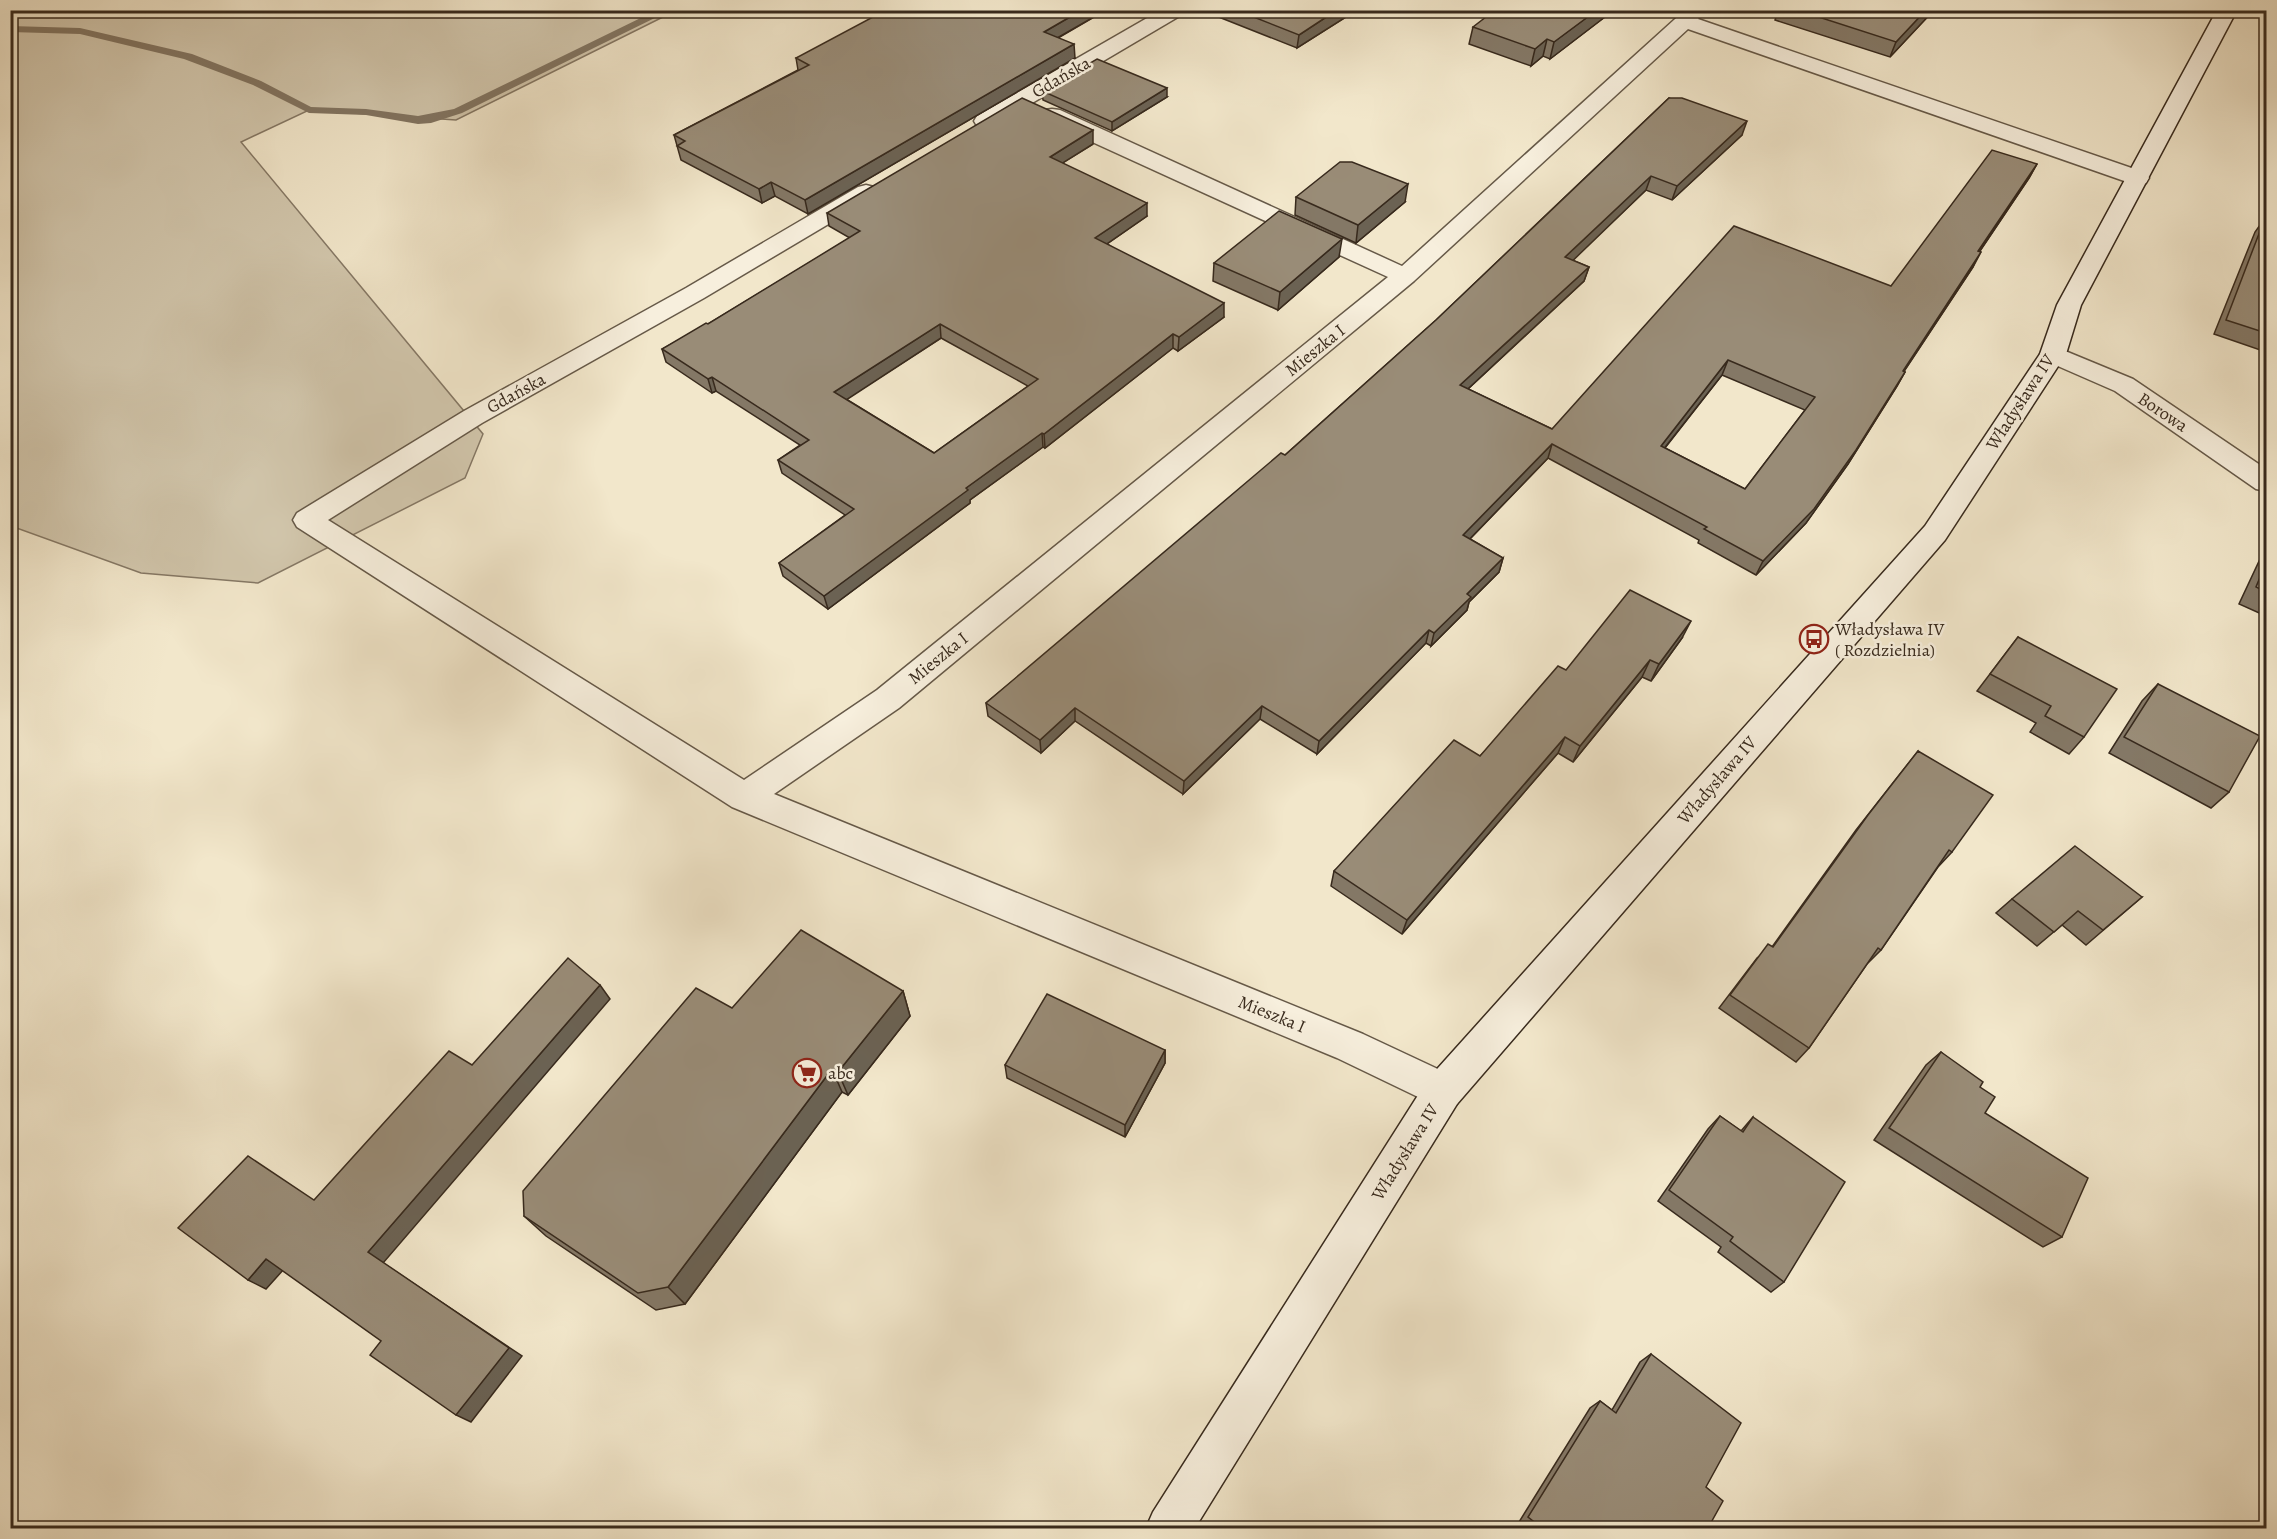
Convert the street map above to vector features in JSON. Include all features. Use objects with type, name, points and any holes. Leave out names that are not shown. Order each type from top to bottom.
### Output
[{"type":"street","name":"Gdańska","points":[[959,136],[1176,10]]},
{"type":"street","name":"Władysława IV","points":[[1169,1528],[1443,1091],[1935,532],[2053,354],[2069,305],[2227,10]]},
{"type":"street","points":[[1691,16],[2138,178]]},
{"type":"street","name":"Mieszka I","points":[[744,797],[888,699],[1405,276],[1691,16]]},
{"type":"street","points":[[1020,100],[1405,276]]},
{"type":"street","name":"Gdańska","points":[[744,797],[307,520],[473,417],[694,293],[888,178]]},
{"type":"street","name":"Borowa","points":[[2053,354],[2124,385],[2266,482]]},
{"type":"street","name":"Mieszka I","points":[[744,797],[1350,1046],[1443,1091]]},
{"type":"shaded area","points":[[10,11],[675,11],[456,120],[309,110],[241,142],[483,434],[465,478],[258,583],[141,573],[11,526]]},
{"type":"building","points":[[886,10],[1082,10],[1044,32],[1074,44],[805,200],[771,182],[759,189],[677,146],[685,141],[674,135],[809,65],[796,58]]},
{"type":"building","points":[[1236,10],[1337,10],[1299,35]]},
{"type":"building","points":[[1495,10],[1597,10],[1554,42],[1547,39],[1535,49],[1473,27]]},
{"type":"building","points":[[1797,10],[1926,10],[1896,42]]},
{"type":"building","points":[[1097,59],[1167,88],[1112,122],[1042,91]]},
{"type":"building","points":[[1022,98],[1093,130],[1050,157],[1147,203],[1095,238],[1224,303],[1179,337],[1173,334],[1044,434],[1042,433],[966,488],[968,490],[824,596],[779,563],[854,509],[778,460],[809,440],[712,377],[708,379],[662,349],[706,323],[708,324],[860,231],[827,213]],"holes":[[[940,324],[1038,379],[934,453],[834,392]]]},
{"type":"building","points":[[1669,98],[1682,98],[1747,121],[1677,186],[1651,176],[1565,257],[1589,267],[1460,385],[1552,429],[1734,226],[1891,286],[1992,150],[2037,164],[1978,251],[1981,252],[1903,371],[1905,372],[1856,450],[1814,509],[1763,561],[1704,529],[1707,527],[1552,444],[1463,535],[1503,558],[1467,594],[1471,597],[1434,633],[1429,630],[1319,741],[1262,706],[1184,781],[1075,708],[1040,740],[986,703],[1281,453],[1285,455],[1436,320]],"holes":[[[1728,360],[1815,397],[1745,489],[1661,446]]]},
{"type":"building","points":[[1340,162],[1352,162],[1408,184],[1358,225],[1296,197]]},
{"type":"building","points":[[1279,211],[1342,239],[1280,292],[1214,263]]},
{"type":"building","points":[[2266,218],[2266,333],[2226,320]]},
{"type":"building","points":[[2266,563],[2266,592],[2256,587]]},
{"type":"building","points":[[1630,590],[1691,621],[1659,664],[1650,660],[1580,746],[1565,737],[1407,920],[1334,871],[1454,740],[1480,756],[1558,666],[1566,670]]},
{"type":"building","points":[[2018,637],[2117,689],[2084,737],[2045,716],[2051,706],[1990,674]]},
{"type":"building","points":[[2158,684],[2260,736],[2229,792],[2124,737]]},
{"type":"building","points":[[1918,751],[1993,795],[1952,852],[1949,850],[1881,950],[1878,948],[1809,1048],[1730,995],[1768,944],[1773,947],[1868,815]]},
{"type":"building","points":[[2075,846],[2142,897],[2103,930],[2078,911],[2054,932],[2012,899]]},
{"type":"building","points":[[801,930],[903,991],[838,1072],[832,1069],[668,1287],[638,1293],[524,1216],[523,1191],[696,988],[732,1008]]},
{"type":"building","points":[[568,958],[600,985],[368,1252],[509,1348],[456,1415],[370,1355],[381,1341],[266,1259],[248,1280],[178,1228],[248,1156],[314,1200],[449,1051],[472,1065]]},
{"type":"building","points":[[1047,994],[1165,1050],[1125,1125],[1005,1065]]},
{"type":"building","points":[[1941,1052],[1983,1082],[1980,1087],[1995,1097],[1985,1113],[2088,1178],[2062,1237],[1889,1128]]},
{"type":"building","points":[[1720,1116],[1743,1132],[1753,1117],[1845,1182],[1784,1282],[1730,1241],[1733,1237],[1669,1190]]},
{"type":"building","points":[[1651,1354],[1741,1423],[1706,1487],[1723,1501],[1708,1528],[1542,1528],[1528,1517],[1600,1401],[1616,1413]]},
{"type":"waterway","points":[[10,29],[80,31],[188,56],[257,83],[309,110],[366,112],[418,120],[431,119],[458,111],[666,10]]},
{"type":"place","name":"Władysława IV ( Rozdzielnia)","points":[[1814,639]]},
{"type":"place","name":"abc","points":[[807,1073]]}]
